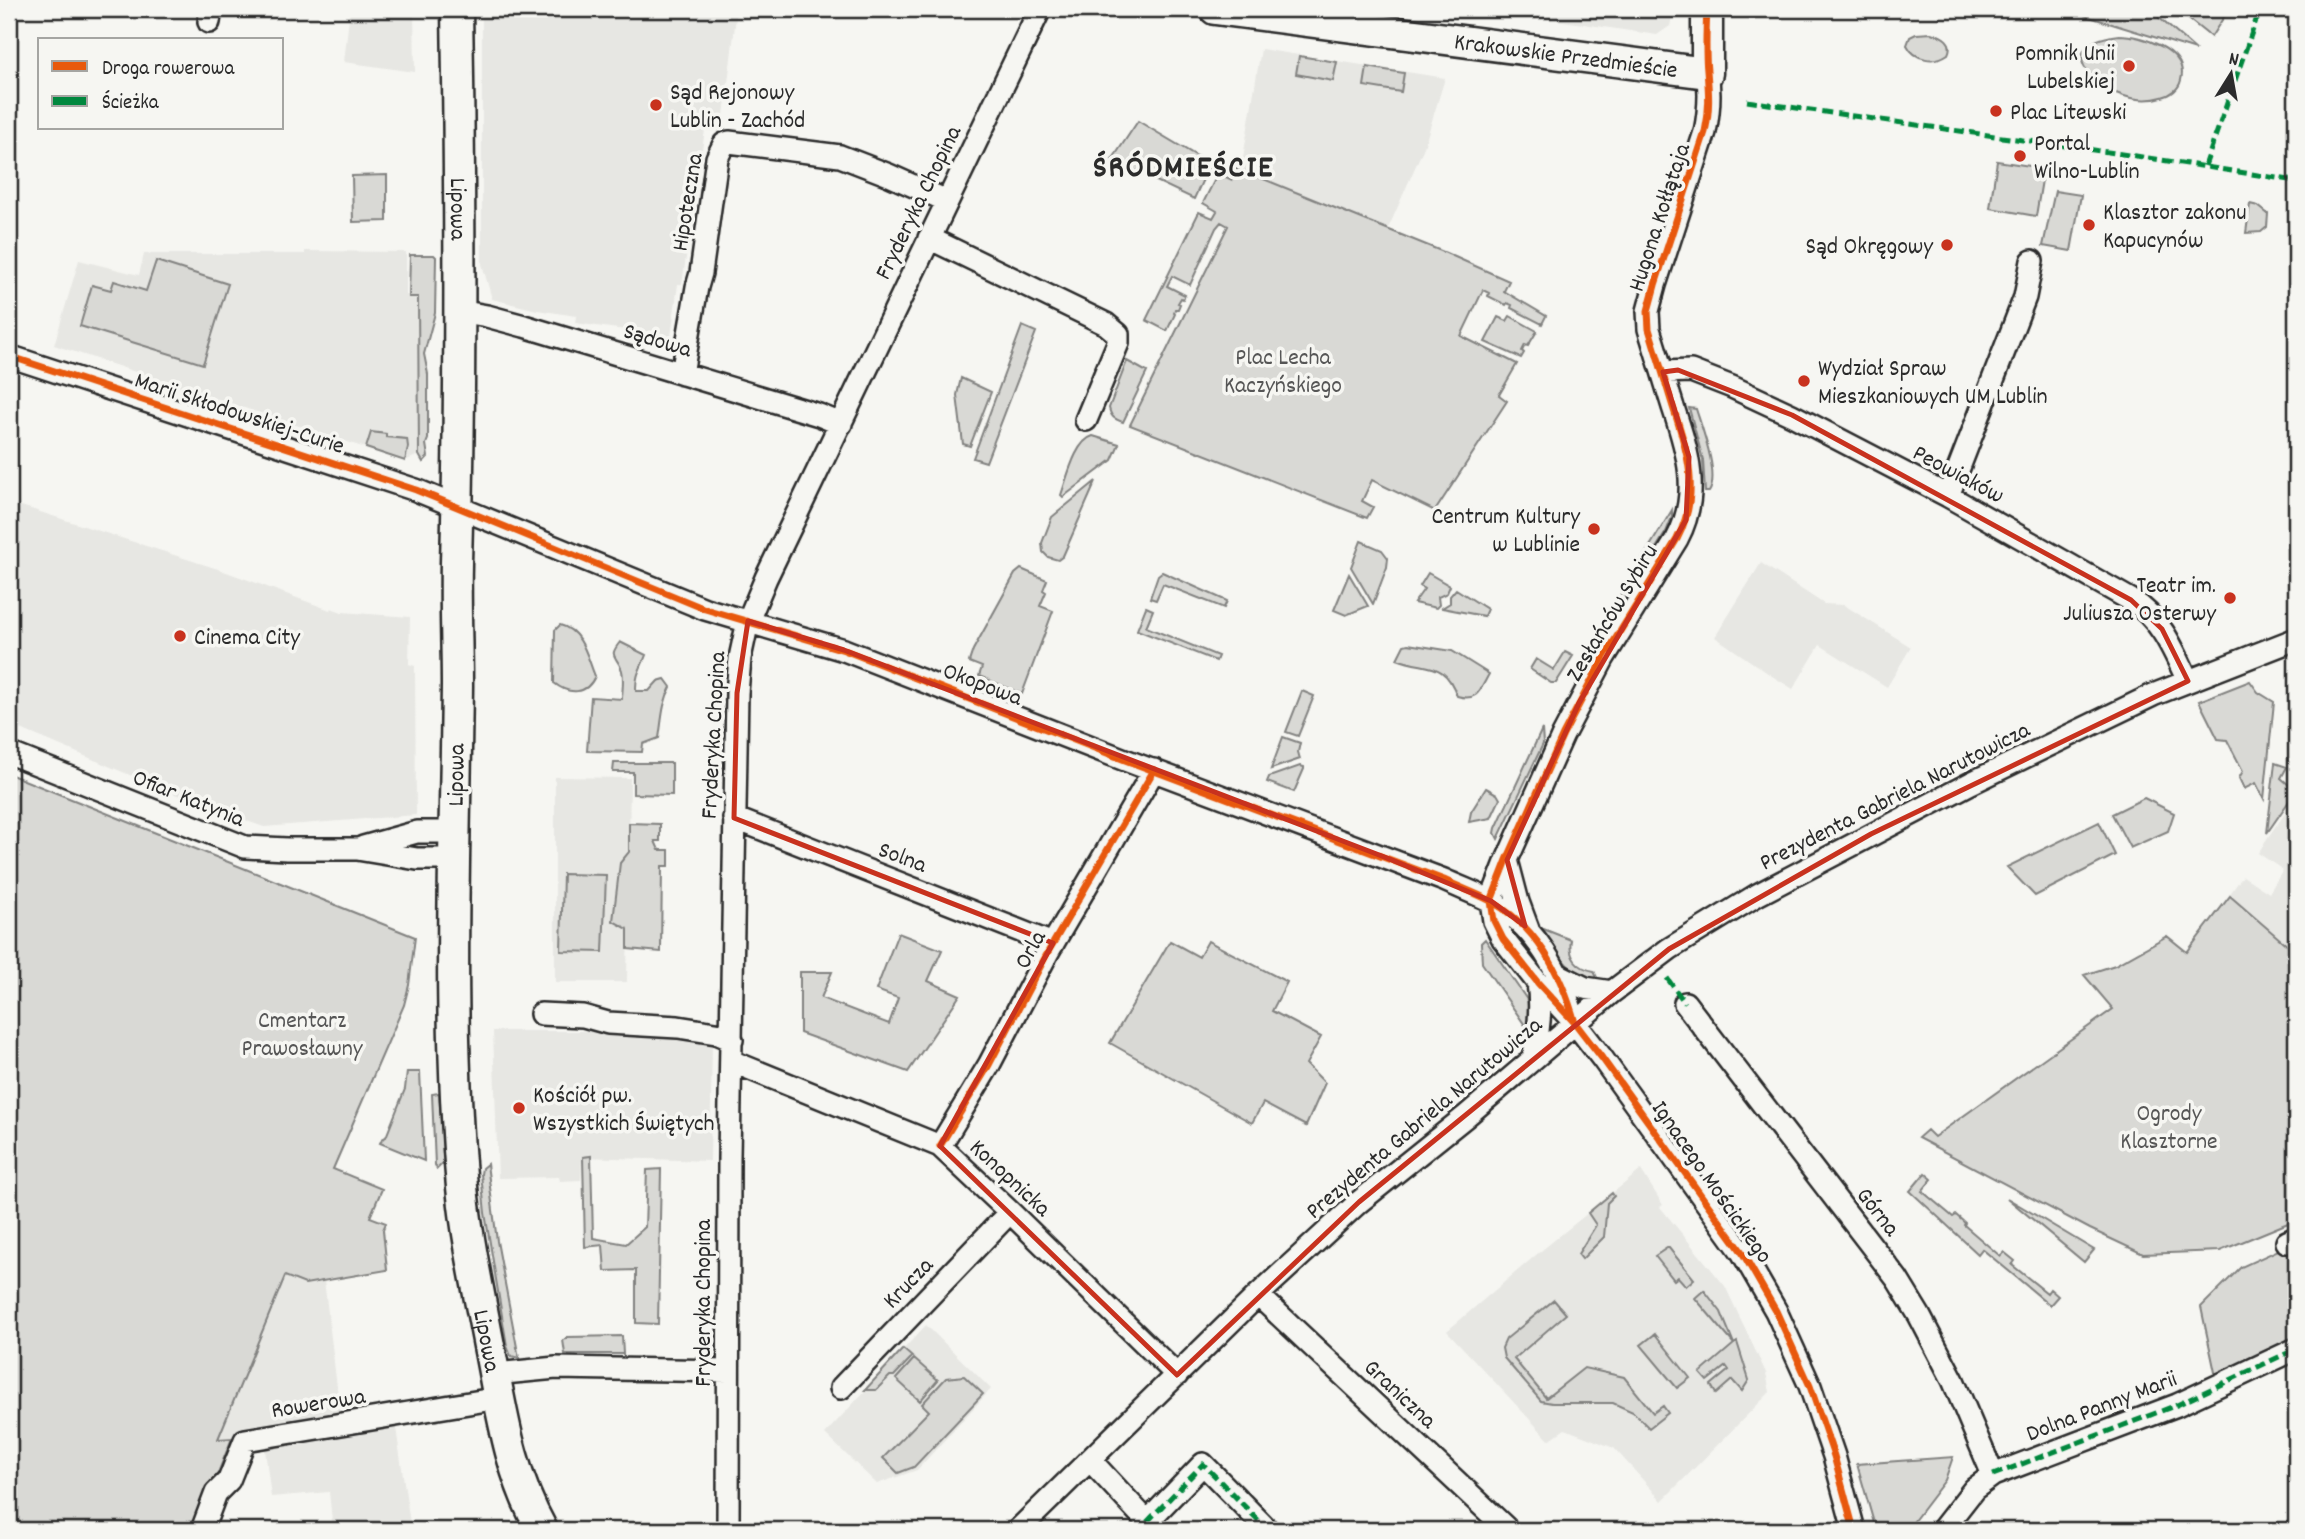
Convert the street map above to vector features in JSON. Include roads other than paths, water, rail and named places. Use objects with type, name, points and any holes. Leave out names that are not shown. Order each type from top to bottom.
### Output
[{"type":"street","name":"Lipowa","points":[[457,9],[459,311],[457,690],[453,845],[454,1020],[462,1186],[497,1386],[515,1470],[521,1489],[542,1530]]},
{"type":"street","name":"Fryderyka Chopina","points":[[728,1530],[734,818],[740,658],[748,621],[1040,9]]},
{"type":"street","name":"Krakowskie Przedmieście","points":[[1215,9],[1707,73]]},
{"type":"street","points":[[1707,9],[1707,73]]},
{"type":"street","name":"Hugona Kołłątaja","points":[[1663,372],[1649,329],[1648,311],[1654,285],[1705,132],[1710,90],[1707,73]]},
{"type":"street","name":"Hipoteczna","points":[[682,374],[696,287],[701,273],[717,158],[724,144],[729,142],[840,156],[947,201]]},
{"type":"street","points":[[929,238],[1106,324],[1118,334],[1118,343],[1086,421]]},
{"type":"street","points":[[1948,496],[2025,297],[2032,261]]},
{"type":"street","name":"Sądowa","points":[[459,311],[524,326],[819,415],[841,424]]},
{"type":"street","name":"Marii Skłodowskiej-Curie","points":[[9,356],[416,490],[458,508]]},
{"type":"street","name":"Peowiaków","points":[[1663,372],[1691,372],[1732,387],[1792,415],[1948,496],[2138,604],[2162,629],[2189,681]]},
{"type":"street","name":"Zesłańców Sybiru","points":[[1491,901],[1507,860],[1579,704],[1603,659],[1678,539],[1686,520],[1691,470],[1663,372]]},
{"type":"street","name":"Okopowa","points":[[458,508],[705,609],[844,650],[1396,861],[1491,901],[1528,929],[1559,975],[1567,991],[1575,1023]]},
{"type":"street","name":"Prezydenta Gabriela Narutowicza","points":[[1018,1530],[1258,1295],[1359,1202],[1612,992],[1695,932],[1810,866],[2020,759],[2153,695],[2296,639]]},
{"type":"street","name":"Ofiar Katynia","points":[[9,753],[245,847],[357,849],[417,832],[453,845]]},
{"type":"street","name":"Orla","points":[[940,1146],[989,1065],[1053,944],[1154,770]]},
{"type":"street","name":"Solna","points":[[734,818],[1053,944]]},
{"type":"street","points":[[1507,860],[1528,929]]},
{"type":"street","points":[[1491,901],[1494,921],[1503,939],[1575,1023]]},
{"type":"street","points":[[1559,975],[1585,988],[1612,992]]},
{"type":"street","points":[[1533,1058],[1541,1003],[1538,983]]},
{"type":"street","name":"Górna","points":[[1685,1003],[1898,1279],[1953,1380],[1993,1475]]},
{"type":"street","name":"Konopnicka","points":[[541,1014],[583,1016],[608,1023],[678,1027],[716,1033],[731,1050],[940,1146],[1177,1375]]},
{"type":"street","name":"Ignacego Mościckiego","points":[[1575,1023],[1722,1222],[1770,1301],[1810,1386],[1834,1456],[1854,1530]]},
{"type":"street","name":"Krucza","points":[[841,1388],[1010,1212]]},
{"type":"street","name":"Graniczna","points":[[1258,1295],[1508,1530]]},
{"type":"street","name":"Dolna Panny Marii","points":[[1942,1530],[1974,1489],[1993,1475],[2167,1409],[2296,1349]]},
{"type":"street","points":[[497,1386],[556,1368],[728,1371]]},
{"type":"street","name":"Rowerowa","points":[[202,1530],[216,1493],[229,1480],[245,1440],[497,1386]]},
{"type":"street","points":[[1090,1460],[1151,1526],[1203,1464],[1268,1530]]},
{"type":"place","name":"Pomnik Unii Lubelskiej","points":[[2129,66]]},
{"type":"place","name":"Sąd Rejonowy Lublin - Zachód","points":[[656,105]]},
{"type":"place","name":"Plac Litewski","points":[[1996,111]]},
{"type":"place","name":"Portal Wilno-Lublin","points":[[2020,156]]},
{"type":"place","name":"Klasztor zakonu Kapucynów","points":[[2089,225]]},
{"type":"place","name":"Sąd Okręgowy","points":[[1947,245]]},
{"type":"place","name":"Wydział Spraw Mieszkaniowych UM Lublin","points":[[1804,381]]},
{"type":"place","name":"Centrum Kultury w Lublinie","points":[[1594,529]]},
{"type":"place","name":"Teatr im. Juliusza Osterwy","points":[[2230,598]]},
{"type":"place","name":"Cinema City","points":[[180,636]]},
{"type":"place","name":"Kościół pw. Wszystkich Świętych","points":[[519,1108]]},
{"type":"district","name":"ŚRÓDMIEŚCIE","points":[[1184,165]]},
{"type":"park label","name":"Plac Lecha Kaczyńskiego","points":[[1283,370]]},
{"type":"park label","name":"Cmentarz Prawosławny","points":[[302,1033]]},
{"type":"park label","name":"Ogrody Klasztorne","points":[[2169,1126]]}]
